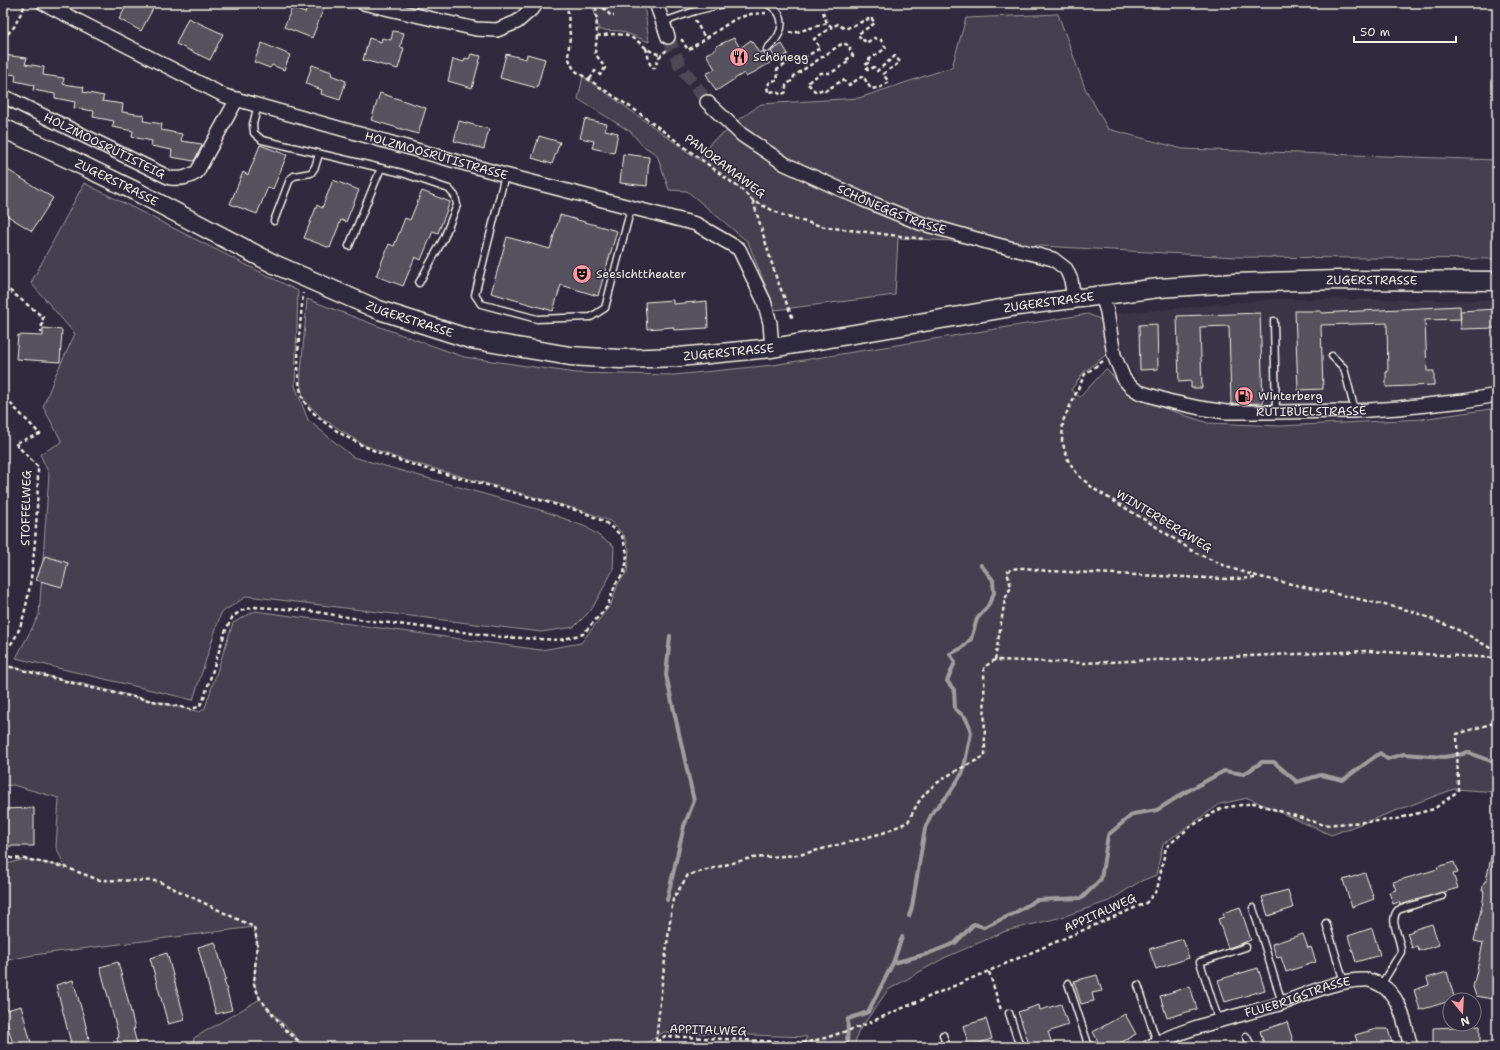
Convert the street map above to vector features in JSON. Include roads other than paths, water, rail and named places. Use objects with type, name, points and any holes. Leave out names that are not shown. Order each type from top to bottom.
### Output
[{"type":"main road","name":"ZUGERSTRASSE","points":[[3,128],[69,159],[274,264],[379,310],[470,339],[570,356],[620,359],[679,357],[772,348],[1018,306],[1159,288],[1234,283],[1339,280],[1497,281]]},
{"type":"street","name":"HOLZMOOSRÜTISTRASSE","points":[[43,3],[225,96],[504,175],[696,224],[739,249],[764,301],[770,322],[772,348]]},
{"type":"street","points":[[363,3],[476,29],[497,30],[516,22],[534,7],[536,3]]},
{"type":"street","points":[[656,3],[672,42]]},
{"type":"street","name":"HOLZMOOSRÜTISTEIG","points":[[3,96],[170,178],[179,179],[189,177],[197,172],[237,99]]},
{"type":"street","name":"SCHÖNEGGSTRASSE","points":[[707,102],[742,135],[785,164],[864,200],[920,223],[1053,259],[1066,269],[1071,280],[1074,298]]},
{"type":"street","name":"RÜTIBÜELSTRASSE","points":[[1102,295],[1109,322],[1114,355],[1124,379],[1130,386],[1139,392],[1168,401],[1226,412],[1356,411],[1464,401],[1497,395]]},
{"type":"street","name":"FLUEBRIGSTRASSE","points":[[1153,1045],[1218,1022],[1282,1003],[1344,982],[1366,979],[1389,990],[1397,1002],[1411,1047]]},
{"type":"lane","points":[[663,22],[695,11],[728,3]]},
{"type":"lane","points":[[767,3],[779,13],[782,21],[781,31],[776,41],[767,49]]},
{"type":"lane","points":[[258,105],[253,124],[254,133],[262,140],[402,173],[449,189],[455,196],[457,205],[444,238],[419,283]]},
{"type":"lane","points":[[274,221],[290,179],[294,176],[311,173],[315,167],[319,154]]},
{"type":"lane","points":[[349,246],[381,168]]},
{"type":"lane","points":[[504,175],[475,295],[481,304],[537,319],[591,317],[604,308],[631,208]]},
{"type":"lane","points":[[1274,321],[1276,412]]},
{"type":"lane","points":[[1332,356],[1344,368],[1356,411]]},
{"type":"lane","points":[[1381,985],[1401,952],[1401,946],[1393,919],[1394,914],[1398,910],[1442,896]]},
{"type":"lane","points":[[1253,908],[1282,1003]]},
{"type":"lane","points":[[1326,923],[1344,982]]},
{"type":"lane","points":[[1218,1022],[1200,962],[1246,947]]},
{"type":"lane","points":[[1068,983],[1089,1047]]},
{"type":"lane","points":[[1138,986],[1153,1045]]},
{"type":"lane","points":[[1009,1013],[1020,1047]]},
{"type":"lane","points":[[943,1035],[947,1047]]},
{"type":"lane","points":[[1246,1036],[1252,1047]]},
{"type":"waterway","points":[[909,916],[912,907],[925,828],[933,811],[949,794],[963,772],[971,733],[965,717],[955,709],[954,690],[947,681],[955,662],[950,654],[962,648],[971,639],[977,619],[988,606],[994,593],[993,580],[981,565]]},
{"type":"waterway","points":[[667,900],[684,826],[694,801],[666,675],[670,636]]},
{"type":"waterway","points":[[893,963],[927,954],[955,943],[974,924],[984,927],[1013,914],[1036,900],[1082,898],[1101,879],[1108,835],[1133,814],[1157,810],[1224,771],[1244,774],[1262,762],[1274,762],[1297,782],[1321,775],[1343,780],[1380,753],[1387,759],[1404,754],[1444,757],[1469,753],[1497,763]]},
{"type":"waterway","points":[[847,1047],[848,1019],[868,1012],[893,963],[902,937]]},
{"type":"tunnel","points":[[668,37],[680,65],[707,102]]},
{"type":"place","name":"Schönegg","points":[[739,57]]},
{"type":"place","name":"Seesichttheater","points":[[582,274]]},
{"type":"place","name":"Winterberg","points":[[1244,396]]}]
